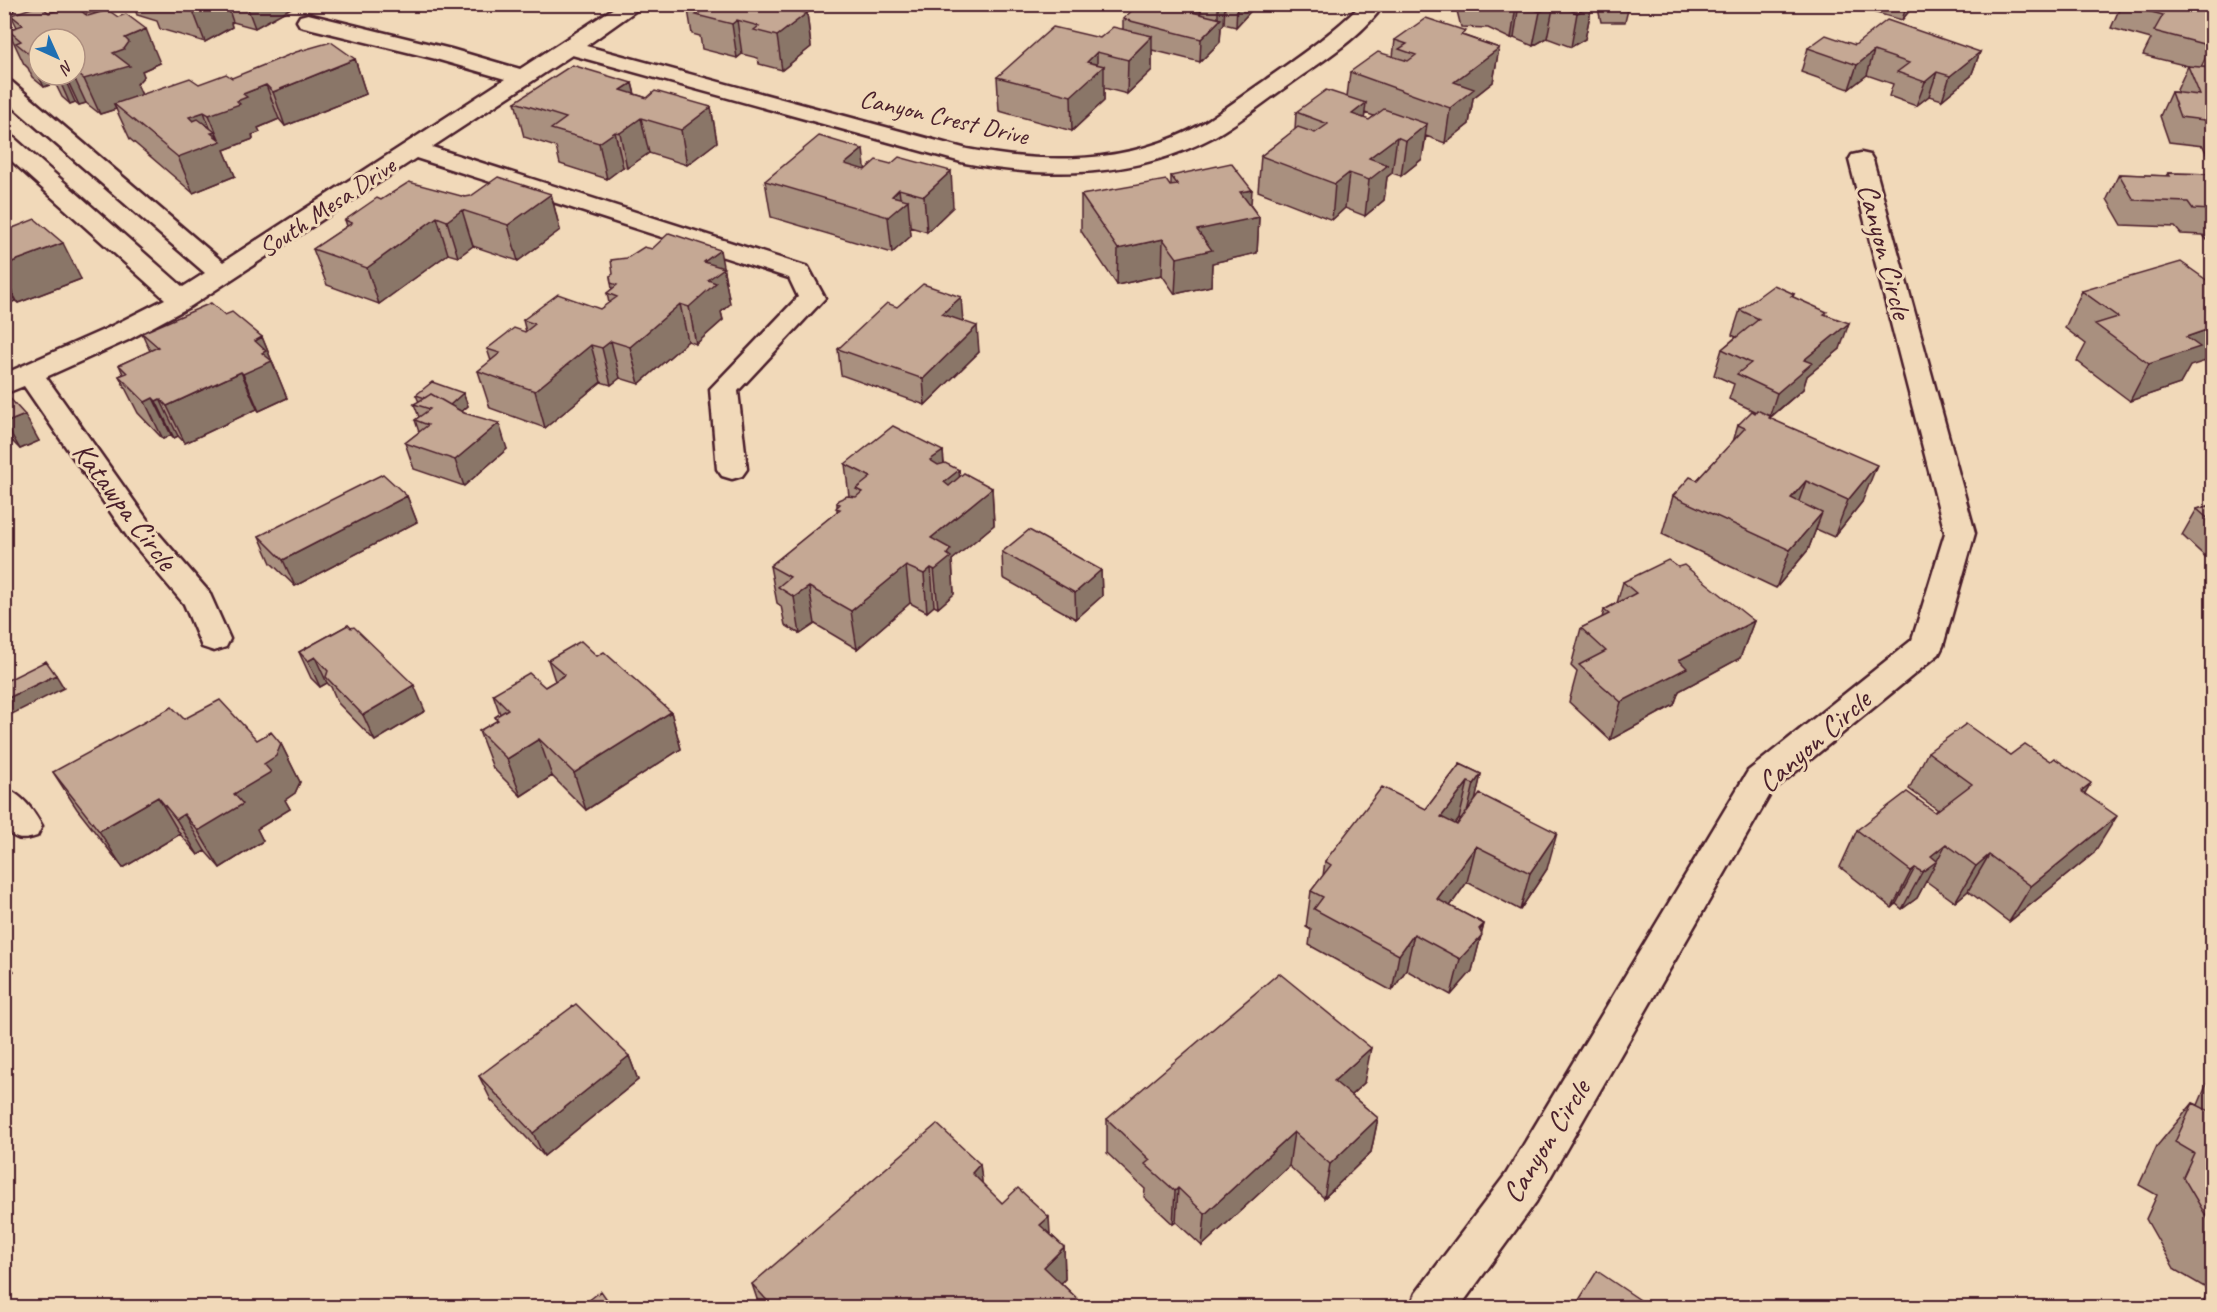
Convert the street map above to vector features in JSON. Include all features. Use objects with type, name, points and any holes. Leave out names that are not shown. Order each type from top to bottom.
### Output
[{"type":"street","name":"South Mesa Drive","points":[[17,380],[129,329],[182,300],[635,4]]},
{"type":"street","name":"Canyon Crest Drive","points":[[570,48],[965,156],[1018,166],[1075,168],[1142,157],[1183,142],[1209,129],[1335,42],[1374,4]]},
{"type":"street","points":[[308,21],[443,54],[522,77]]},
{"type":"street","points":[[4,87],[223,275]]},
{"type":"street","points":[[4,141],[182,300]]},
{"type":"street","points":[[414,149],[799,273],[812,298],[724,389],[732,469]]},
{"type":"street","name":"Canyon Circle","points":[[1432,1308],[1521,1188],[1760,781],[1927,646],[1960,533],[1861,160]]},
{"type":"street","name":"Katawpa Circle","points":[[17,380],[198,600],[214,639]]},
{"type":"building","points":[[178,4],[199,4],[192,8]]},
{"type":"building","points":[[704,4],[773,4],[807,13],[777,36],[754,30],[759,26],[737,20],[732,24],[696,15],[709,6]]},
{"type":"building","points":[[1139,4],[1200,4],[1192,12],[1221,19],[1201,39],[1123,19]]},
{"type":"building","points":[[1521,4],[1553,4],[1540,12]]},
{"type":"building","points":[[1555,4],[1590,4],[1592,5],[1577,13]]},
{"type":"building","points":[[1602,4],[1626,4],[1628,10],[1603,10]]},
{"type":"building","points":[[2121,4],[2212,4],[2211,46],[2154,31],[2163,15]]},
{"type":"building","points":[[40,5],[49,13],[73,5],[88,16],[108,10],[118,17],[126,14],[146,29],[125,38],[129,42],[124,49],[113,53],[130,66],[87,78],[87,27],[27,27],[27,52],[16,43],[21,41],[8,30],[23,25],[11,15]]},
{"type":"building","points":[[102,11],[88,16],[85,14]]},
{"type":"building","points":[[1426,18],[1466,31],[1461,35],[1499,48],[1454,82],[1474,89],[1450,108],[1350,72],[1378,52],[1408,61],[1416,55],[1399,49],[1407,44],[1395,40]]},
{"type":"building","points":[[1887,20],[1980,52],[1950,76],[1937,72],[1925,82],[1897,72],[1909,63],[1874,51],[1857,65],[1808,48],[1826,35],[1855,45]]},
{"type":"building","points":[[1053,27],[1100,38],[1113,27],[1152,36],[1128,60],[1097,52],[1087,62],[1104,66],[1071,96],[997,77]]},
{"type":"building","points":[[331,42],[355,59],[273,92],[266,85],[243,94],[247,97],[237,101],[240,104],[209,115],[204,112],[189,117],[193,121],[198,119],[215,132],[211,133],[221,141],[178,157],[114,104],[190,78],[199,84],[226,74],[232,78],[296,52]]},
{"type":"building","points":[[572,65],[632,83],[621,90],[647,98],[655,91],[711,107],[681,130],[641,118],[620,133],[615,132],[599,143],[551,129],[566,118],[515,102]]},
{"type":"building","points":[[2188,66],[2212,68],[2212,121],[2180,117],[2171,92],[2200,95]]},
{"type":"building","points":[[1326,90],[1366,103],[1352,114],[1369,120],[1384,109],[1427,124],[1406,141],[1397,137],[1369,158],[1388,165],[1369,180],[1349,173],[1335,184],[1261,156],[1298,127],[1315,133],[1328,124],[1296,112]]},
{"type":"building","points":[[819,136],[863,149],[845,164],[865,170],[876,160],[891,164],[899,157],[951,171],[924,196],[899,189],[892,196],[908,200],[888,217],[765,181]]},
{"type":"building","points":[[1231,163],[1252,190],[1240,192],[1259,217],[1197,230],[1212,250],[1177,258],[1163,239],[1118,249],[1081,195],[1166,180],[1170,186],[1178,185],[1171,176]]},
{"type":"building","points":[[2168,173],[2212,174],[2212,210],[2193,209],[2188,202],[2134,200],[2119,174],[2170,176]]},
{"type":"building","points":[[498,177],[551,194],[508,225],[462,210],[447,221],[437,217],[367,268],[313,249],[352,223],[345,220],[377,198],[381,200],[409,182],[465,197],[471,196]]},
{"type":"building","points":[[35,219],[63,243],[4,265],[4,230]]},
{"type":"building","points":[[669,233],[720,250],[704,262],[724,268],[708,280],[716,283],[689,307],[680,304],[630,347],[611,341],[602,348],[591,345],[535,391],[478,371],[500,353],[487,349],[514,328],[525,332],[535,324],[523,320],[558,294],[600,309],[617,297],[607,293],[617,285],[611,283],[610,276],[613,274],[611,260],[627,258],[644,247],[652,249]]},
{"type":"building","points":[[2181,262],[2212,284],[2212,328],[2186,337],[2200,347],[2149,364],[2095,324],[2118,317],[2082,291]]},
{"type":"building","points":[[923,284],[961,297],[942,314],[977,326],[923,379],[838,349],[887,303],[897,307]]},
{"type":"building","points":[[1774,285],[1794,294],[1791,296],[1827,312],[1824,314],[1849,323],[1804,360],[1812,363],[1777,393],[1737,374],[1751,363],[1722,349],[1759,319],[1740,310]]},
{"type":"building","points":[[211,303],[225,315],[232,312],[262,337],[255,341],[266,351],[262,353],[272,361],[243,374],[241,372],[167,406],[160,399],[156,401],[153,398],[145,402],[119,376],[127,373],[119,365],[158,347],[142,333]]},
{"type":"building","points":[[432,382],[463,393],[450,405],[431,394],[425,398],[416,395]]},
{"type":"building","points":[[6,394],[25,415],[5,423],[4,395]]},
{"type":"building","points":[[431,394],[464,413],[499,423],[455,460],[405,443],[428,425],[415,420],[430,409],[414,404]]},
{"type":"building","points":[[1757,410],[1770,416],[1769,418],[1877,465],[1848,500],[1806,481],[1791,498],[1822,513],[1790,550],[1673,496],[1690,477],[1697,480],[1745,428],[1738,425],[1752,411],[1755,413]]},
{"type":"building","points":[[893,426],[943,451],[930,460],[938,465],[945,463],[959,470],[944,482],[949,486],[964,473],[992,488],[931,538],[951,549],[947,554],[951,557],[935,570],[931,568],[924,574],[906,566],[851,611],[809,587],[794,597],[778,587],[790,577],[770,566],[840,509],[836,508],[840,504],[837,503],[838,500],[847,496],[856,497],[862,492],[856,489],[871,477],[845,464]]},
{"type":"building","points":[[383,474],[407,496],[283,560],[259,536]]},
{"type":"building","points":[[2212,505],[2212,522],[2197,509]]},
{"type":"building","points":[[1029,530],[1101,570],[1075,593],[1002,552]]},
{"type":"building","points":[[1668,560],[1678,567],[1684,565],[1754,621],[1679,660],[1687,668],[1621,702],[1579,665],[1606,651],[1581,628],[1609,614],[1604,610],[1636,593],[1623,582]]},
{"type":"building","points":[[348,625],[351,628],[354,627],[414,685],[363,715],[326,677],[328,671],[315,657],[308,661],[299,652]]},
{"type":"building","points":[[581,641],[597,656],[604,652],[671,712],[574,773],[539,739],[507,759],[479,731],[498,720],[495,717],[508,709],[493,694],[529,673],[545,687],[565,675],[548,660]]},
{"type":"building","points":[[46,661],[56,675],[4,700],[4,682]]},
{"type":"building","points":[[220,700],[257,740],[271,732],[281,744],[276,756],[264,764],[271,772],[234,794],[243,804],[198,831],[184,814],[176,819],[158,797],[99,831],[53,772],[172,707],[184,719]]},
{"type":"building","points":[[1966,724],[2010,755],[2025,744],[2050,761],[2054,758],[2091,783],[2081,791],[2117,816],[2031,886],[1989,855],[1976,866],[1946,844],[1931,856],[1937,861],[1922,872],[1915,868],[1911,871],[1857,830],[1907,792],[1935,812],[1972,784],[1928,752]]},
{"type":"building","points":[[1460,764],[1481,774],[1474,784],[1468,782],[1441,817],[1457,825],[1480,794],[1557,833],[1530,873],[1476,846],[1437,899],[1484,924],[1479,929],[1482,935],[1460,959],[1414,934],[1399,955],[1314,909],[1323,897],[1311,891],[1331,865],[1325,861],[1382,787],[1426,809]]},
{"type":"building","points":[[1279,973],[1371,1048],[1334,1081],[1378,1118],[1330,1164],[1294,1132],[1205,1214],[1178,1188],[1175,1191],[1145,1164],[1150,1160],[1107,1119]]},
{"type":"building","points":[[576,1004],[629,1056],[533,1133],[479,1076]]},
{"type":"building","points":[[2193,1103],[2209,1111],[2212,1103],[2212,1226],[2183,1177],[2194,1153],[2175,1142]]},
{"type":"building","points":[[937,1124],[980,1164],[972,1173],[1002,1203],[1018,1188],[1049,1217],[1040,1225],[1064,1247],[1044,1267],[1087,1308],[774,1308],[752,1284]]},
{"type":"building","points":[[1597,1271],[1652,1308],[1574,1308]]},
{"type":"building","points":[[601,1291],[613,1308],[579,1308]]}]
